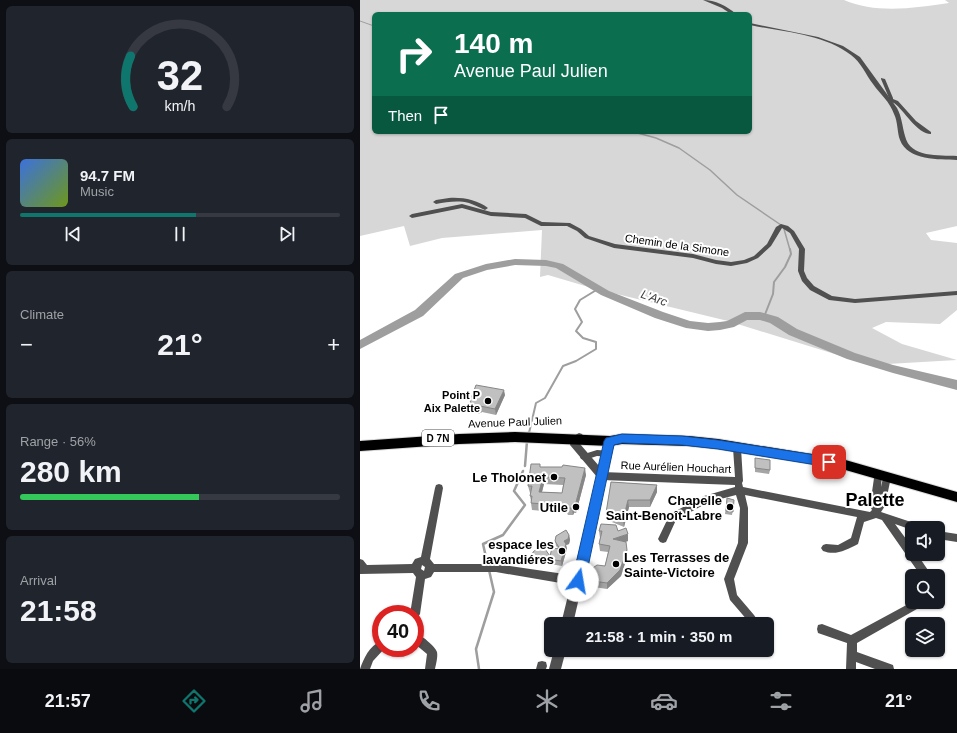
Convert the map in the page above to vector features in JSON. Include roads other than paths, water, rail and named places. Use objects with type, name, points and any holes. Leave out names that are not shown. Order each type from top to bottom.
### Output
[{"type":"main road","name":"Avenue Paul Julien","points":[[360,444],[569,433],[622,439],[718,444],[842,464],[957,497]]},
{"type":"main road","name":"Avenue Paul Julien","points":[[529,436],[575,440],[608,437]]},
{"type":"street","points":[[705,0],[724,7],[731,12]]},
{"type":"street","points":[[752,24],[814,38],[846,49],[856,56],[872,80],[890,100],[897,113],[902,136],[908,147],[920,154],[957,158]]},
{"type":"street","points":[[883,79],[891,98],[890,100]]},
{"type":"street","points":[[890,100],[896,102],[914,122],[929,133]]},
{"type":"street","points":[[436,202],[454,198],[475,202],[487,209],[491,214]]},
{"type":"street","name":"Chemin de la Simone","points":[[412,216],[462,206],[491,214],[526,216],[541,224],[568,224],[579,230],[587,238],[614,246],[693,256],[731,264],[745,262],[756,257],[769,245],[778,228],[781,226],[786,227],[792,232],[802,249],[801,271],[804,279],[812,288],[830,298],[855,301],[957,293]]},
{"type":"street","points":[[569,617],[608,453],[608,437]]},
{"type":"street","points":[[575,440],[576,446],[584,457],[602,476]]},
{"type":"street","name":"Rue Aurélien Houchart","points":[[602,476],[739,485],[737,448]]},
{"type":"street","points":[[584,457],[597,453],[608,453]]},
{"type":"street","points":[[882,476],[874,506],[877,514],[921,569]]},
{"type":"street","points":[[739,485],[744,508],[743,542],[730,579],[733,597],[750,617]]},
{"type":"street","points":[[663,539],[673,517],[707,499],[739,485],[877,514],[905,524]]},
{"type":"street","points":[[362,568],[419,571],[426,574],[439,488]]},
{"type":"street","points":[[826,548],[838,549],[854,541],[860,519],[877,514]]},
{"type":"street","points":[[945,536],[957,538]]},
{"type":"street","points":[[428,564],[496,568],[578,581]]},
{"type":"street","points":[[416,605],[419,571]]},
{"type":"street","points":[[822,629],[852,640],[908,609]]},
{"type":"street","points":[[851,669],[852,640]]},
{"type":"street","points":[[424,645],[432,652],[430,669]]},
{"type":"street","points":[[365,669],[369,658],[372,655]]},
{"type":"street","points":[[852,655],[889,669]]},
{"type":"street","points":[[555,669],[558,657]]},
{"type":"waterway","points":[[360,21],[372,25]]},
{"type":"waterway","points":[[641,134],[656,138],[679,148],[710,170],[737,195],[781,225]]},
{"type":"waterway","points":[[784,229],[790,250]]},
{"type":"waterway","points":[[764,317],[773,294],[774,282],[785,267],[791,254],[790,249]]},
{"type":"waterway","name":"L'Arc","points":[[360,345],[419,313],[459,276],[486,267],[515,262],[546,263],[559,266],[605,293],[659,315],[690,325],[708,327],[720,326],[730,324],[745,316],[760,316],[774,320],[793,332],[851,356],[893,369],[957,385]]},
{"type":"waterway","points":[[529,433],[536,403],[545,398],[563,366],[576,361],[596,349],[596,342],[583,338],[576,331],[582,322],[575,309],[580,300],[598,289]]},
{"type":"waterway","points":[[525,466],[527,441]]},
{"type":"waterway","points":[[488,566],[483,544],[503,535],[525,505],[514,491],[523,471]]},
{"type":"waterway","points":[[479,669],[476,649],[494,592],[489,570]]},
{"type":"place","name":"Point P Aix Palette","points":[[488,401]]},
{"type":"place","name":"Le Tholonet","points":[[554,477]]},
{"type":"place","name":"Utile","points":[[576,507]]},
{"type":"place","name":"Chapelle Saint-Benoît-Labre","points":[[730,507]]},
{"type":"place","name":"espace les lavandiéres","points":[[562,551]]},
{"type":"place","name":"Les Terrasses de Sainte-Victoire","points":[[616,564]]},
{"type":"district","name":"Palette","points":[[875,500]]}]
